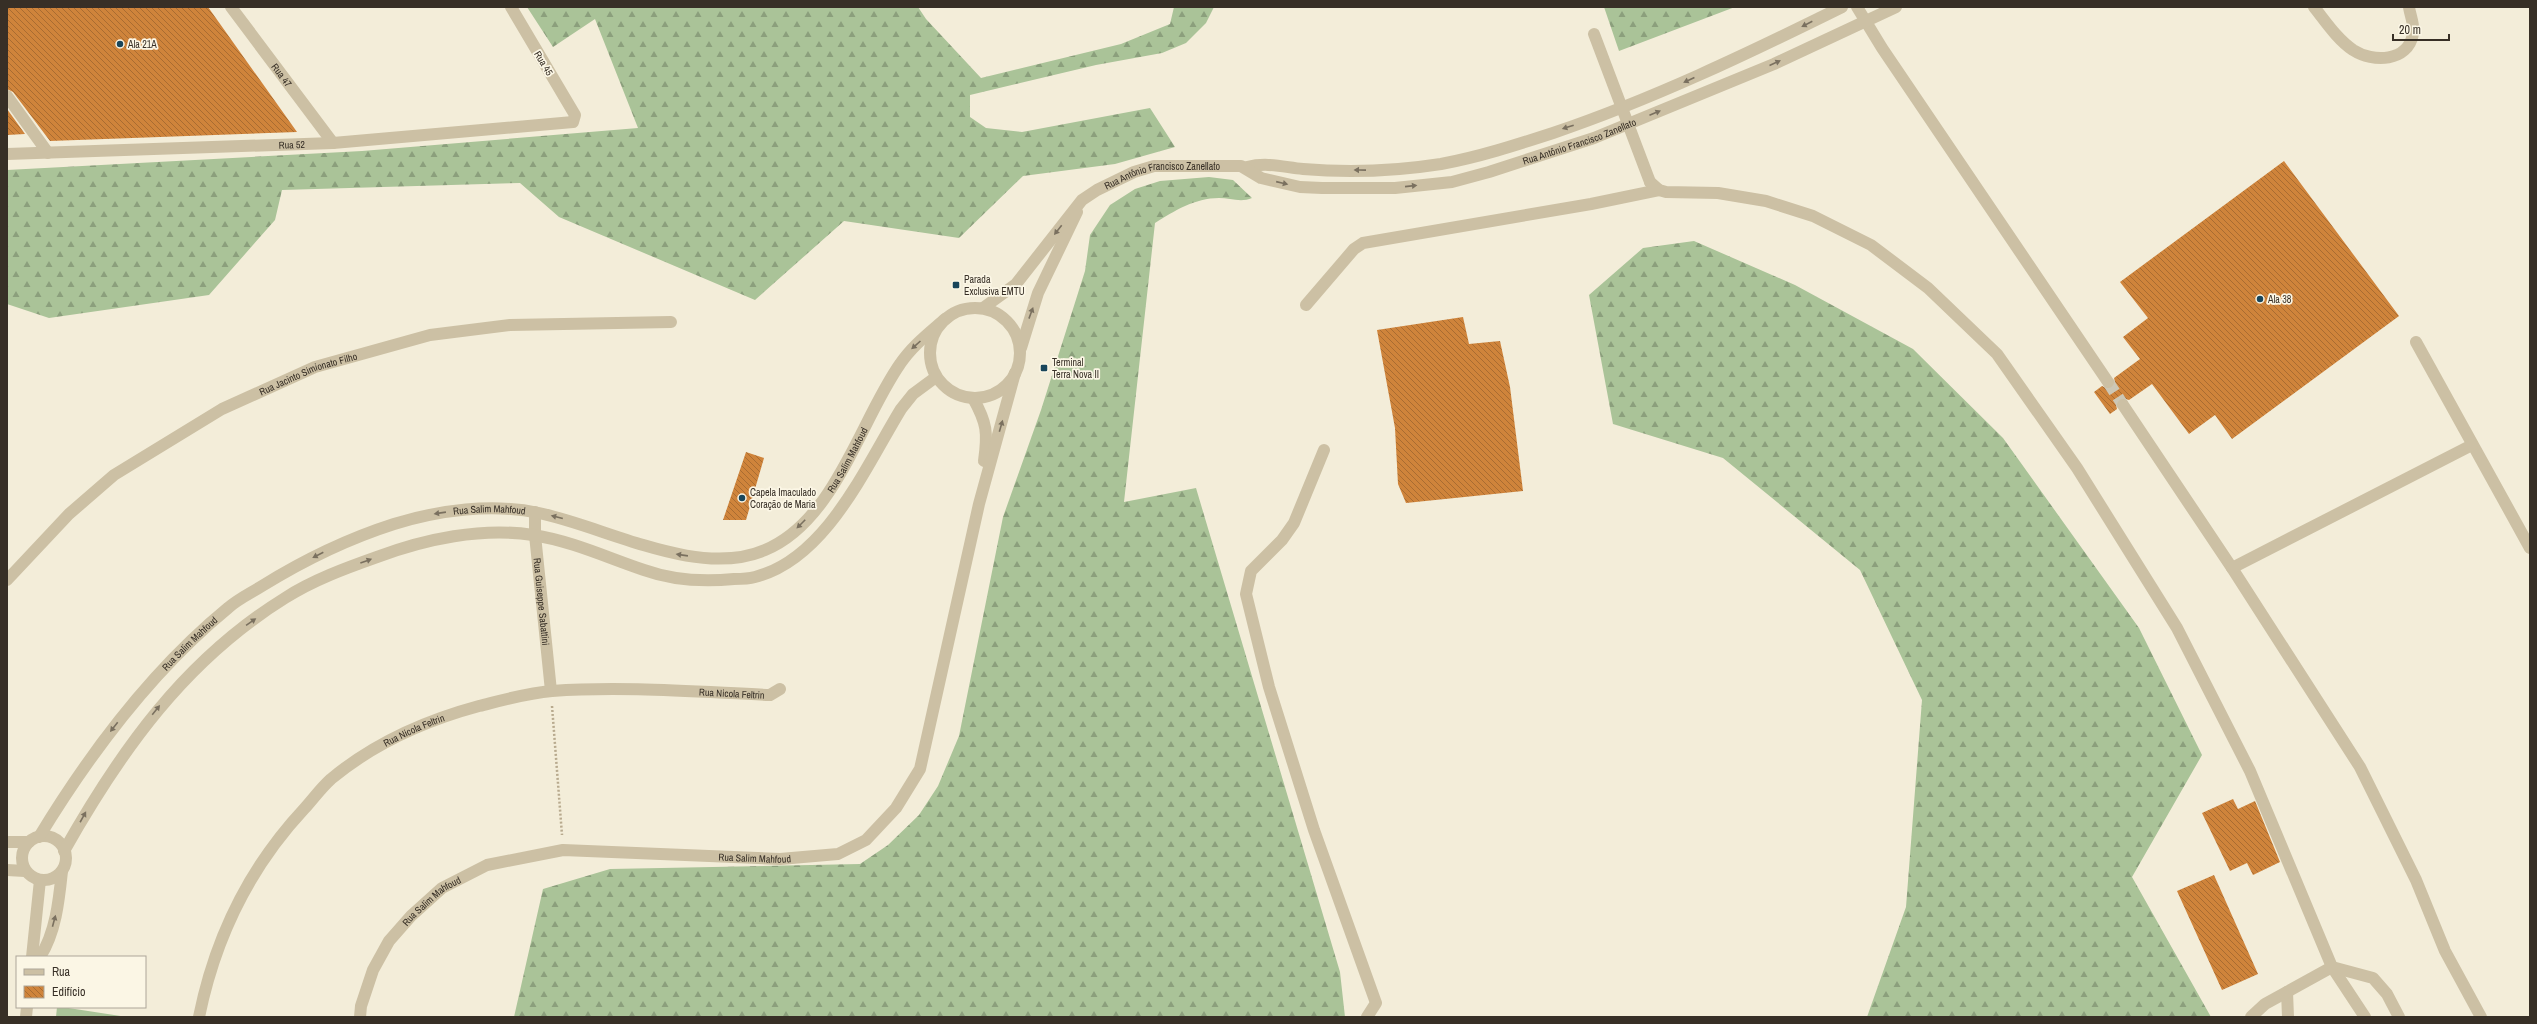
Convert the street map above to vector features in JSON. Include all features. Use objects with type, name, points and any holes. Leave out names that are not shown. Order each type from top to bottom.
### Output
[{"type":"street","name":"Rua 47","points":[[231,7],[333,143]]},
{"type":"street","name":"Rua 45","points":[[511,7],[575,115],[575,121]]},
{"type":"street","name":"Rua Antônio Francisco Zanellato","points":[[983,308],[1016,284],[1082,200],[1134,172],[1154,166],[1203,164],[1247,167],[1262,163],[1303,169],[1387,170],[1442,164],[1501,150],[1611,113],[1669,90],[1842,7]]},
{"type":"street","points":[[1857,7],[1865,22],[2108,382]]},
{"type":"street","name":"Rua Antônio Francisco Zanellato","points":[[1247,167],[1261,178],[1300,187],[1395,188],[1452,182],[1489,172],[1594,138],[1774,64],[1896,7]]},
{"type":"street","points":[[2314,7],[2339,38],[2354,50],[2370,58],[2383,59],[2405,50],[2410,41],[2413,33],[2409,7]]},
{"type":"street","points":[[1594,34],[1654,186],[1666,192],[1718,193],[1766,200],[1813,216],[1871,245],[1928,288],[1997,354],[2077,468],[2177,628],[2250,771],[2332,967],[2365,1017]]},
{"type":"street","points":[[7,96],[48,153]]},
{"type":"street","name":"Rua 52","points":[[7,154],[333,143],[570,123],[575,121]]},
{"type":"street","points":[[1300,187],[1303,169]]},
{"type":"street","points":[[1306,306],[1354,249],[1369,241],[1591,204],[1654,186]]},
{"type":"street","points":[[1020,350],[1017,336],[1009,323],[997,313],[983,308],[969,308],[956,311],[945,319],[935,331],[930,346],[930,362],[936,377],[946,388],[959,395],[974,398],[986,396],[998,391],[1008,384],[1015,373],[1020,350],[1038,293],[1082,200]]},
{"type":"street","name":"Rua Salim Mahfoud","points":[[34,840],[64,796],[135,700],[173,659],[229,606],[289,569],[340,543],[432,514],[460,510],[535,512],[581,523],[671,553],[712,559],[745,557],[766,550],[788,536],[818,507],[851,455],[898,367],[911,350],[945,319]]},
{"type":"street","name":"Rua Jacinto Simionato Filho","points":[[7,580],[69,514],[114,475],[173,437],[222,409],[315,367],[430,334],[510,325],[671,322]]},
{"type":"street","points":[[2416,342],[2530,548]]},
{"type":"street","name":"Rua Salim Mahfoud","points":[[360,1017],[361,1006],[373,970],[389,941],[411,916],[442,888],[487,865],[563,850],[780,859],[838,854],[866,840],[896,808],[920,769],[979,504],[1015,373]]},
{"type":"street","name":"Rua Salim Mahfoud","points":[[64,851],[99,789],[166,697],[224,641],[286,597],[342,570],[403,548],[452,537],[502,532],[535,535],[586,548],[646,571],[679,578],[718,581],[755,577],[788,562],[811,546],[834,520],[901,410],[913,394],[936,377]]},
{"type":"street","name":"Rua Salim Mahfoud","points":[[974,398],[984,418],[988,435],[979,504]]},
{"type":"street","points":[[2122,405],[2232,568],[2360,767],[2416,880],[2445,951],[2481,1017]]},
{"type":"street","points":[[2232,568],[2472,445]]},
{"type":"street","points":[[1324,450],[1294,524],[1282,540],[1251,571],[1246,594],[1269,687],[1314,830],[1376,1003],[1368,1017]]},
{"type":"street","name":"Rua Guiseppe Sabattini","points":[[535,512],[535,535],[551,692]]},
{"type":"street","name":"Rua Nicola Feltrin","points":[[199,1017],[208,975],[233,909],[262,860],[285,829],[331,779],[385,743],[447,715],[506,699],[551,692],[644,690],[770,695],[780,689]]},
{"type":"street","points":[[7,842],[54,839],[64,851],[66,858],[62,871],[59,900],[47,945],[41,956]]},
{"type":"street","points":[[25,871],[22,854],[34,840]]},
{"type":"street","points":[[7,870],[25,871],[33,878],[40,880],[52,879],[62,871]]},
{"type":"street","points":[[32,956],[40,880]]},
{"type":"street","points":[[2251,1017],[2265,1004],[2332,967],[2373,978],[2387,994],[2399,1017]]},
{"type":"street","points":[[2287,992],[2288,1017]]},
{"type":"path","points":[[551,692],[563,850]]},
{"type":"green space","points":[[527,7],[918,7],[926,19],[981,78],[1121,44],[1170,24],[1174,7],[1214,7],[1206,23],[1186,43],[1162,53],[1096,65],[970,95],[970,117],[986,128],[1022,132],[1150,108],[1175,147],[1115,164],[1023,176],[959,238],[844,221],[755,300],[559,217],[520,183],[282,190],[275,220],[209,295],[49,318],[7,304],[7,170],[362,151],[638,128],[595,19],[553,47]]},
{"type":"green space","points":[[1604,7],[1735,7],[1619,51]]},
{"type":"green space","points":[[1209,177],[1233,180],[1252,198],[1244,200],[1219,198],[1202,200],[1185,206],[1155,223],[1124,502],[1196,488],[1340,972],[1345,1017],[514,1017],[543,889],[610,869],[860,864],[888,845],[919,815],[938,786],[959,736],[1003,517],[1041,410],[1085,271],[1090,235],[1110,205],[1135,189],[1160,181]]},
{"type":"green space","points":[[1694,241],[1795,285],[1913,349],[2003,438],[2139,628],[2202,755],[2132,877],[2211,1017],[1867,1017],[1906,907],[1922,700],[1860,570],[1723,458],[1613,424],[1589,295],[1643,248]]},
{"type":"green space","points":[[57,1008],[68,1008],[127,1017],[56,1017]]},
{"type":"building","name":"Ala 21A","points":[[7,7],[208,7],[297,132],[50,141],[13,92],[7,89]]},
{"type":"building","points":[[7,109],[25,134],[7,135]]},
{"type":"building","name":"Ala 38","points":[[2284,161],[2399,316],[2232,439],[2215,415],[2189,434],[2152,384],[2129,400],[2123,398],[2119,399],[2116,405],[2117,409],[2110,414],[2094,392],[2102,386],[2108,389],[2112,388],[2115,382],[2114,378],[2140,359],[2123,337],[2148,318],[2120,282]]},
{"type":"building","points":[[1463,317],[1469,344],[1500,341],[1510,387],[1523,491],[1406,503],[1398,484],[1395,428],[1377,330]]},
{"type":"building","name":"Capela Imaculado Coração de Maria","points":[[746,452],[764,458],[746,520],[723,520]]},
{"type":"building","points":[[2233,799],[2238,809],[2255,801],[2280,862],[2253,875],[2247,863],[2230,871],[2202,813]]},
{"type":"building","points":[[2214,875],[2258,974],[2222,990],[2177,891]]},
{"type":"tunnel","points":[[2108,382],[2123,405]]},
{"type":"place","name":"Ala 21A","points":[[120,44]]},
{"type":"place","name":"Parada Exclusiva EMTU","points":[[956,285]]},
{"type":"place","name":"Ala 38","points":[[2260,299]]},
{"type":"place","name":"Terminal Terra Nova II","points":[[1044,368]]},
{"type":"place","name":"Capela Imaculado Coração de Maria","points":[[742,498]]}]
